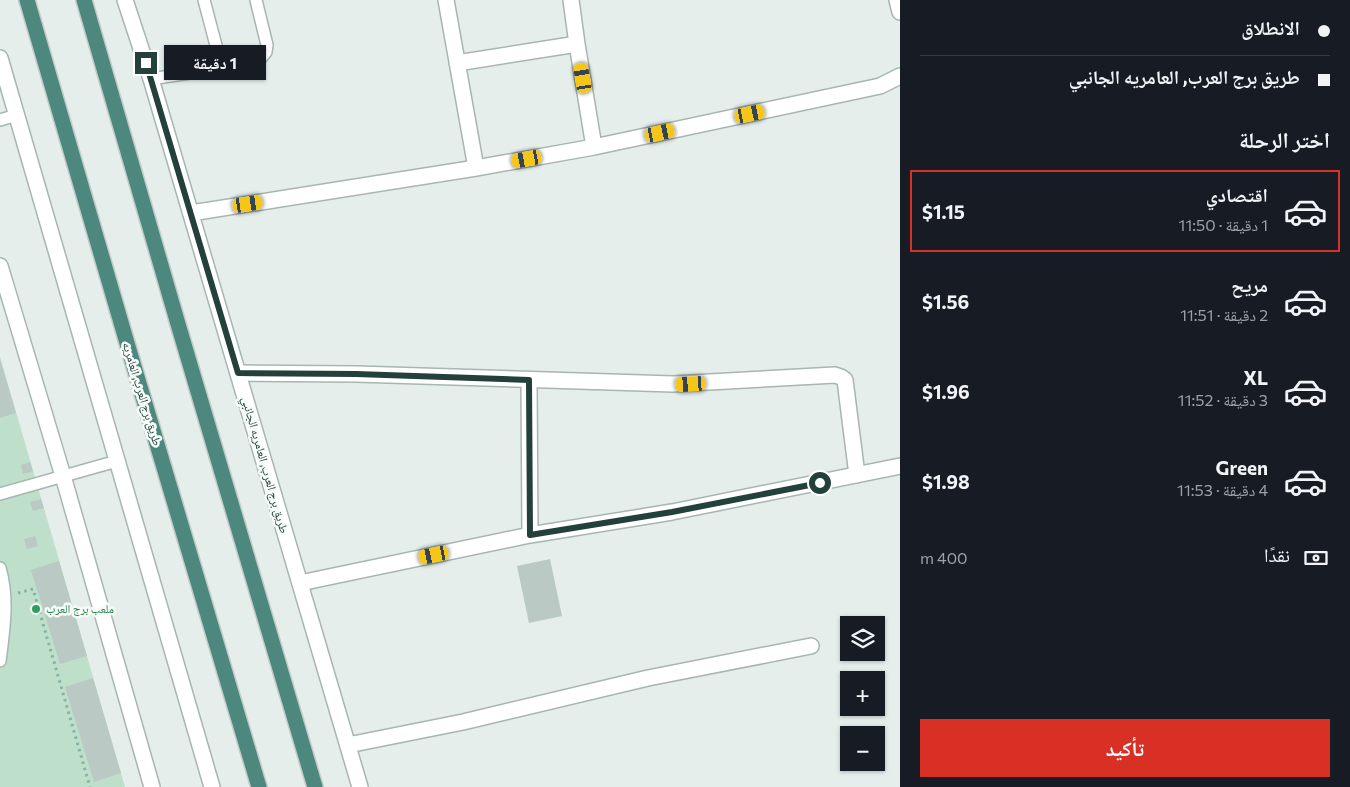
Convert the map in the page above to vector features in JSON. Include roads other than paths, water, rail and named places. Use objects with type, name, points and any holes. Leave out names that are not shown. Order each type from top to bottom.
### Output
[{"type":"highway","name":"طريق برج العرب, العامريه","points":[[27,0],[259,787]]},
{"type":"highway","points":[[84,0],[315,787]]},
{"type":"street","name":"طريق برج العرب, العامريه الجانبي","points":[[125,0],[151,79],[360,787]]},
{"type":"street","points":[[446,0],[476,168]]},
{"type":"street","points":[[571,0],[594,147]]},
{"type":"street","points":[[897,0],[900,12]]},
{"type":"street","points":[[457,63],[577,44]]},
{"type":"street","points":[[0,58],[212,787]]},
{"type":"street","points":[[191,214],[594,147],[880,86],[900,76]]},
{"type":"street","points":[[0,266],[63,476],[152,787]]},
{"type":"street","points":[[238,373],[356,374],[673,384],[835,375],[845,380],[857,475]]},
{"type":"street","points":[[529,380],[530,535]]},
{"type":"street","points":[[300,583],[530,535],[672,512],[900,466]]},
{"type":"street","points":[[348,745],[463,722],[648,678],[811,646]]},
{"type":"lane","points":[[204,0],[222,68]]},
{"type":"lane","points":[[151,79],[222,68],[261,58],[266,52],[267,45],[256,0]]},
{"type":"lane","points":[[0,120],[16,115]]},
{"type":"lane","points":[[0,494],[117,461]]},
{"type":"lane","points":[[0,568],[5,597],[0,661]]},
{"type":"place","name":"ملعب برج العرب","points":[[36,609]]}]
